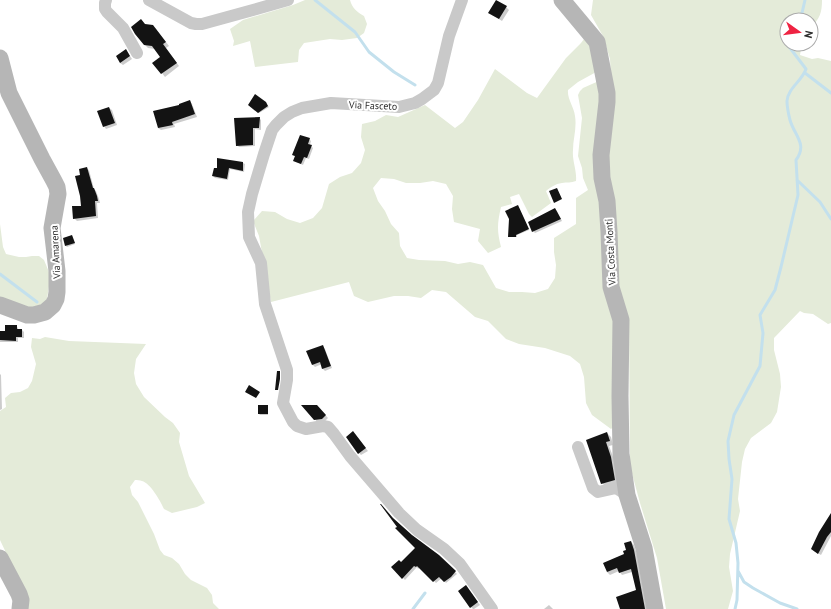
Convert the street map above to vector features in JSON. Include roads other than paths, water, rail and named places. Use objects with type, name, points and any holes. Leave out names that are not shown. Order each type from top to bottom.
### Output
[{"type":"street","points":[[106,0],[106,12],[122,28],[138,53]]},
{"type":"street","points":[[149,0],[196,24],[202,24],[288,0]]},
{"type":"street","name":"Via Fasceto","points":[[462,0],[449,36],[438,83],[434,90],[415,103],[399,106],[331,103],[302,108],[284,117],[272,130],[252,194],[248,212],[250,237],[261,263],[265,304],[286,370],[287,380],[283,403],[289,416],[293,422],[302,428],[328,427],[350,456],[399,513],[417,530],[444,549],[460,564],[492,609]]},
{"type":"street","name":"Via Costa Monti","points":[[562,0],[597,42],[607,93],[608,102],[601,155],[602,178],[607,201],[610,232],[611,288],[621,320],[621,454],[627,495],[644,548],[655,609]]},
{"type":"street","name":"Via Amarena","points":[[0,58],[9,93],[57,187],[58,194],[52,228],[57,270],[57,292],[53,305],[45,312],[34,315],[0,305]]},
{"type":"street","points":[[578,447],[593,488],[598,492],[616,488],[627,495]]},
{"type":"street","points":[[0,558],[19,594],[21,600],[20,609]]},
{"type":"waterway","points":[[315,0],[355,32],[369,52],[394,72],[415,85]]},
{"type":"waterway","points":[[802,12],[805,0]]},
{"type":"waterway","points":[[735,609],[737,600],[738,563],[736,543],[729,519],[732,479],[728,441],[734,415],[760,366],[763,333],[760,315],[775,290],[798,195],[796,160],[801,149],[799,140],[790,120],[787,101],[792,88],[806,69],[793,52]]},
{"type":"waterway","points":[[805,73],[831,93]]},
{"type":"waterway","points":[[797,180],[820,202],[831,219]]},
{"type":"waterway","points":[[0,274],[37,302]]},
{"type":"waterway","points":[[738,571],[744,582],[753,588],[780,603],[797,609]]},
{"type":"waterway","points":[[413,609],[425,593]]}]
